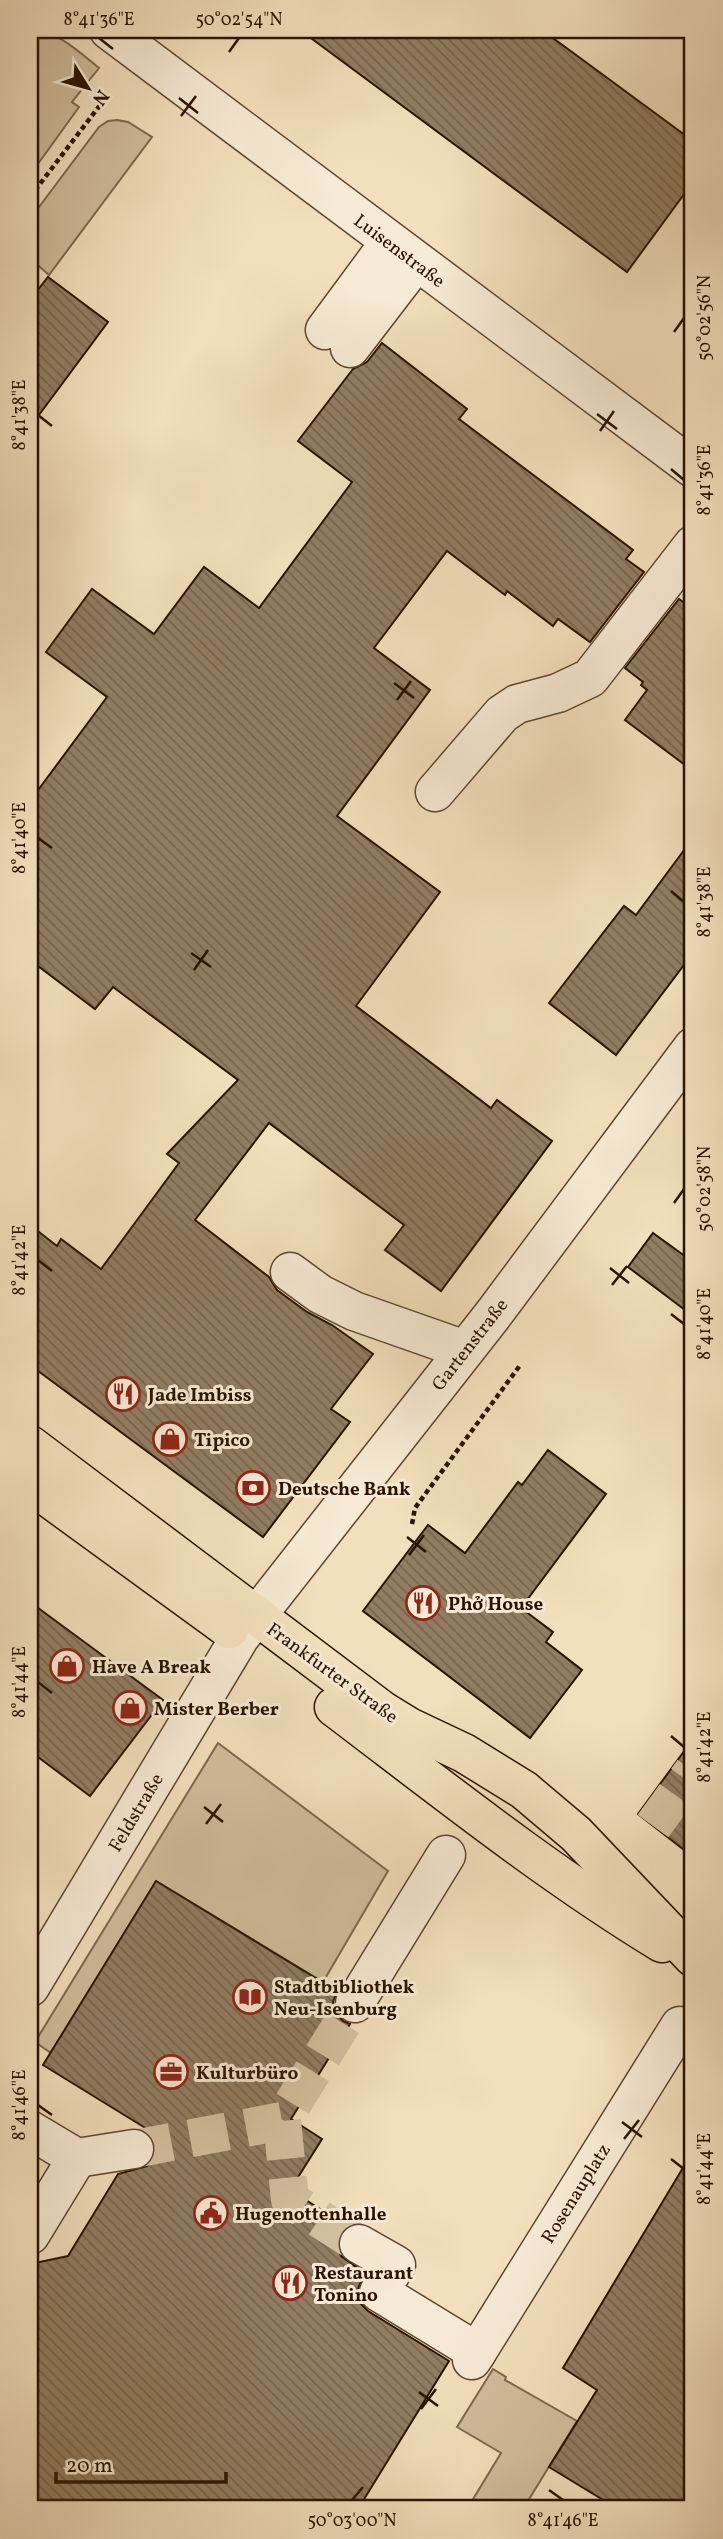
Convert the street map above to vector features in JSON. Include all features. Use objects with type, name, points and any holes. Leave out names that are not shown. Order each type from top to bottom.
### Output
[{"type":"main road","name":"Frankfurter Straße","points":[[30,1445],[495,1830],[611,1912],[693,1959]]},
{"type":"main road","name":"Frankfurter Straße","points":[[30,1484],[383,1711],[409,1727],[464,1753],[524,1790],[576,1834],[693,1959]]},
{"type":"street","name":"Luisenstraße","points":[[109,30],[693,468]]},
{"type":"street","points":[[338,339],[403,252]]},
{"type":"street","points":[[435,792],[502,714],[528,699],[558,693],[590,678],[693,545]]},
{"type":"street","name":"Gartenstraße","points":[[248,1626],[465,1350],[693,1047]]},
{"type":"street","points":[[290,1272],[320,1294],[354,1311],[465,1350]]},
{"type":"street","name":"Feldstraße","points":[[30,1987],[248,1626]]},
{"type":"street","points":[[355,2003],[446,1856]]},
{"type":"street","name":"Rosenauplatz","points":[[359,2244],[396,2265],[379,2292],[475,2356],[680,2026]]},
{"type":"street","points":[[30,2130],[77,2158],[134,2149]]},
{"type":"street","points":[[30,2235],[77,2158]]},
{"type":"path","points":[[30,197],[104,100]]},
{"type":"shaded area","points":[[30,30],[58,38],[99,68],[72,102],[79,107],[30,175]]},
{"type":"shaded area","points":[[108,121],[128,122],[152,137],[49,275],[30,258],[30,219],[99,127]]},
{"type":"shaded area","points":[[218,1743],[388,1871],[323,1982],[156,1881],[51,2053],[35,2042]]},
{"type":"shaded area","points":[[493,2369],[506,2377],[505,2380],[577,2421],[523,2509],[467,2509],[501,2453],[457,2427]]},
{"type":"building","points":[[300,30],[542,30],[693,141],[693,182],[627,272]]},
{"type":"building","points":[[48,277],[108,322],[30,427],[30,300]]},
{"type":"building","points":[[382,343],[467,409],[459,419],[633,550],[626,559],[644,572],[590,642],[558,619],[553,626],[507,591],[505,595],[447,551],[374,648],[430,690],[337,816],[440,892],[356,1006],[491,1108],[497,1100],[552,1141],[441,1291],[385,1250],[404,1225],[269,1123],[195,1220],[269,1277],[277,1290],[373,1354],[331,1409],[350,1422],[263,1537],[30,1365],[30,1225],[57,1246],[61,1239],[101,1269],[179,1163],[167,1154],[238,1080],[113,987],[95,1009],[30,960],[30,801],[107,697],[46,652],[92,589],[154,634],[204,567],[259,608],[352,482],[298,441],[353,369],[367,362]]},
{"type":"building","points":[[679,599],[693,609],[693,771],[625,720],[647,690],[641,685],[643,682],[625,668]]},
{"type":"building","points":[[693,838],[693,953],[616,1055],[549,1003],[624,906],[636,915]]},
{"type":"building","points":[[653,1233],[693,1262],[693,1316],[628,1267]]},
{"type":"building","points":[[548,1450],[606,1494],[521,1608],[553,1632],[546,1642],[582,1670],[530,1738],[363,1611],[428,1525],[465,1553],[518,1482],[522,1485]]},
{"type":"building","points":[[30,1602],[163,1700],[90,1796],[30,1751]]},
{"type":"building","points":[[693,1739],[693,1857],[638,1814]]},
{"type":"building","name":"Hugenottenhalle","points":[[156,1881],[337,1991],[333,2002],[336,2013],[350,2024],[291,2119],[322,2139],[290,2190],[347,2226],[340,2234],[337,2245],[341,2256],[365,2273],[357,2291],[360,2303],[368,2311],[449,2361],[358,2509],[30,2509],[30,2264],[68,2256],[118,2174],[147,2166],[154,2157],[156,2146],[147,2129],[43,2065]]},
{"type":"building","points":[[693,2151],[693,2509],[618,2509],[549,2467],[597,2390],[563,2368]]},
{"type":"tunnel","points":[[653,1826],[693,1771]]},
{"type":"tunnel","points":[[134,2149],[282,2121],[355,2003]]},
{"type":"tunnel","points":[[282,2121],[290,2200],[359,2244]]},
{"type":"place","name":"Jade Imbiss","points":[[123,1394]]},
{"type":"place","name":"Tipico","points":[[170,1439]]},
{"type":"place","name":"Deutsche Bank","points":[[253,1488]]},
{"type":"place","name":"Phở House","points":[[423,1603]]},
{"type":"place","name":"Have A Break","points":[[67,1666]]},
{"type":"place","name":"Mister Berber","points":[[130,1708]]},
{"type":"place","name":"Stadtbibliothek Neu-Isenburg","points":[[250,1997]]},
{"type":"place","name":"Kulturbüro","points":[[171,2072]]},
{"type":"place","name":"Hugenottenhalle","points":[[211,2213]]},
{"type":"place","name":"Restaurant Tonino","points":[[290,2283]]}]
